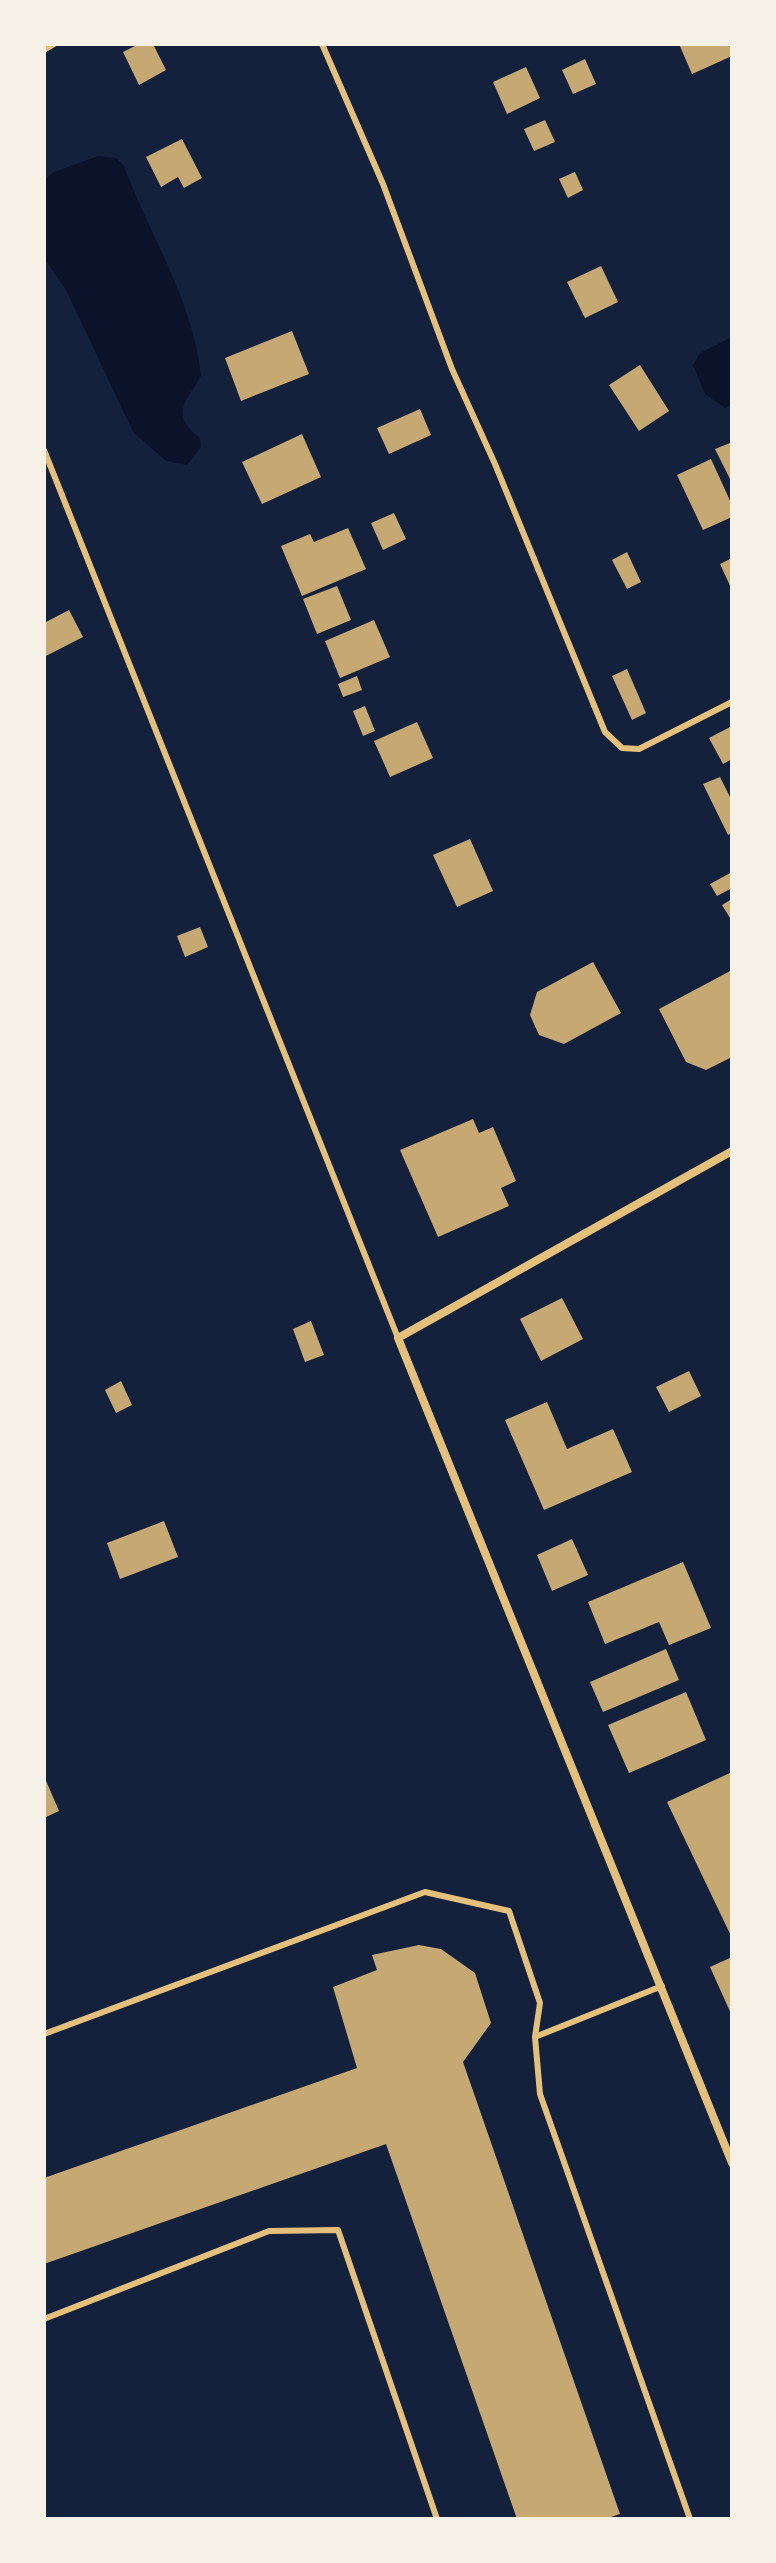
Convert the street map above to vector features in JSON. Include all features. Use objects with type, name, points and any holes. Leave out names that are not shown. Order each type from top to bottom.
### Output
[{"type":"street","points":[[732,1151],[398,1338],[732,2163]]},
{"type":"lane","points":[[44,50],[54,44]]},
{"type":"lane","points":[[322,44],[383,184],[452,369],[495,464],[605,732],[622,748],[639,749],[732,702]]},
{"type":"lane","points":[[44,450],[398,1338]]},
{"type":"lane","points":[[44,2034],[425,1892],[509,1911],[540,2003],[535,2037],[540,2094],[690,2519]]},
{"type":"lane","points":[[535,2037],[662,1986]]},
{"type":"lane","points":[[44,2319],[269,2231],[338,2230],[437,2519]]},
{"type":"water","points":[[98,156],[116,158],[124,166],[189,321],[201,376],[186,401],[183,415],[185,422],[200,438],[201,447],[187,465],[166,461],[133,432],[66,290],[44,258],[44,181],[52,173]]},
{"type":"water","points":[[732,337],[732,405],[725,408],[705,394],[693,365],[700,353]]},
{"type":"building","points":[[139,44],[153,44],[166,70],[139,85],[123,52]]},
{"type":"building","points":[[679,44],[732,44],[732,56],[692,74]]},
{"type":"building","points":[[585,59],[596,84],[573,94],[562,70]]},
{"type":"building","points":[[526,67],[540,98],[507,114],[493,82]]},
{"type":"building","points":[[545,120],[555,142],[534,151],[524,129]]},
{"type":"building","points":[[182,139],[202,178],[184,188],[178,177],[161,187],[146,157]]},
{"type":"building","points":[[575,172],[583,190],[568,198],[559,179]]},
{"type":"building","points":[[601,266],[618,302],[585,318],[567,282]]},
{"type":"building","points":[[292,331],[309,374],[241,401],[225,358]]},
{"type":"building","points":[[640,365],[669,411],[639,431],[609,385]]},
{"type":"building","points":[[420,409],[431,435],[389,454],[377,428]]},
{"type":"building","points":[[302,434],[321,477],[262,504],[242,462]]},
{"type":"building","points":[[730,443],[732,447],[732,483],[715,449]]},
{"type":"building","points":[[711,459],[732,505],[732,517],[703,530],[677,475]]},
{"type":"building","points":[[394,513],[406,539],[383,550],[371,523]]},
{"type":"building","points":[[348,528],[366,569],[302,596],[281,546],[310,534],[314,542]]},
{"type":"building","points":[[627,552],[641,582],[627,589],[612,560]]},
{"type":"building","points":[[732,558],[732,590],[720,564]]},
{"type":"building","points":[[337,586],[351,620],[317,634],[303,599]]},
{"type":"building","points":[[69,610],[83,637],[44,657],[44,623]]},
{"type":"building","points":[[374,620],[390,657],[340,678],[325,641]]},
{"type":"building","points":[[627,669],[646,713],[632,720],[612,676]]},
{"type":"building","points":[[357,676],[362,690],[343,697],[338,684]]},
{"type":"building","points":[[365,706],[375,731],[363,736],[353,711]]},
{"type":"building","points":[[417,722],[433,758],[390,777],[374,741]]},
{"type":"building","points":[[732,726],[732,759],[723,764],[709,738]]},
{"type":"building","points":[[720,777],[732,801],[732,833],[728,835],[703,784]]},
{"type":"building","points":[[470,839],[493,891],[457,907],[433,855]]},
{"type":"building","points":[[732,872],[732,888],[717,896],[710,884]]},
{"type":"building","points":[[732,899],[732,916],[730,918],[722,905]]},
{"type":"building","points":[[200,927],[208,947],[185,957],[177,936]]},
{"type":"building","points":[[593,962],[621,1013],[564,1044],[539,1035],[530,1015],[537,992]]},
{"type":"building","points":[[732,970],[732,1057],[706,1070],[686,1062],[659,1009]]},
{"type":"building","points":[[473,1119],[479,1133],[493,1127],[516,1181],[501,1188],[509,1206],[438,1237],[400,1150]]},
{"type":"building","points":[[562,1298],[583,1339],[541,1361],[520,1319]]},
{"type":"building","points":[[311,1321],[324,1355],[305,1362],[293,1329]]},
{"type":"building","points":[[689,1371],[701,1396],[669,1412],[656,1387]]},
{"type":"building","points":[[121,1381],[132,1405],[116,1413],[105,1390]]},
{"type":"building","points":[[547,1402],[567,1449],[613,1429],[632,1472],[544,1510],[505,1420]]},
{"type":"building","points":[[164,1521],[178,1557],[120,1579],[107,1543]]},
{"type":"building","points":[[572,1539],[588,1575],[552,1591],[537,1555]]},
{"type":"building","points":[[683,1562],[711,1628],[669,1645],[659,1622],[605,1644],[588,1602]]},
{"type":"building","points":[[666,1649],[679,1680],[603,1712],[590,1682]]},
{"type":"building","points":[[686,1692],[706,1740],[629,1773],[608,1725]]},
{"type":"building","points":[[732,1772],[732,1938],[667,1802]]},
{"type":"building","points":[[44,1776],[59,1811],[44,1818]]},
{"type":"building","points":[[419,1945],[441,1949],[475,1973],[491,2023],[463,2062],[620,2514],[605,2519],[517,2519],[386,2144],[44,2264],[44,2178],[357,2068],[333,1987],[377,1970],[372,1955]]},
{"type":"building","points":[[732,1957],[732,2016],[710,1967]]}]
